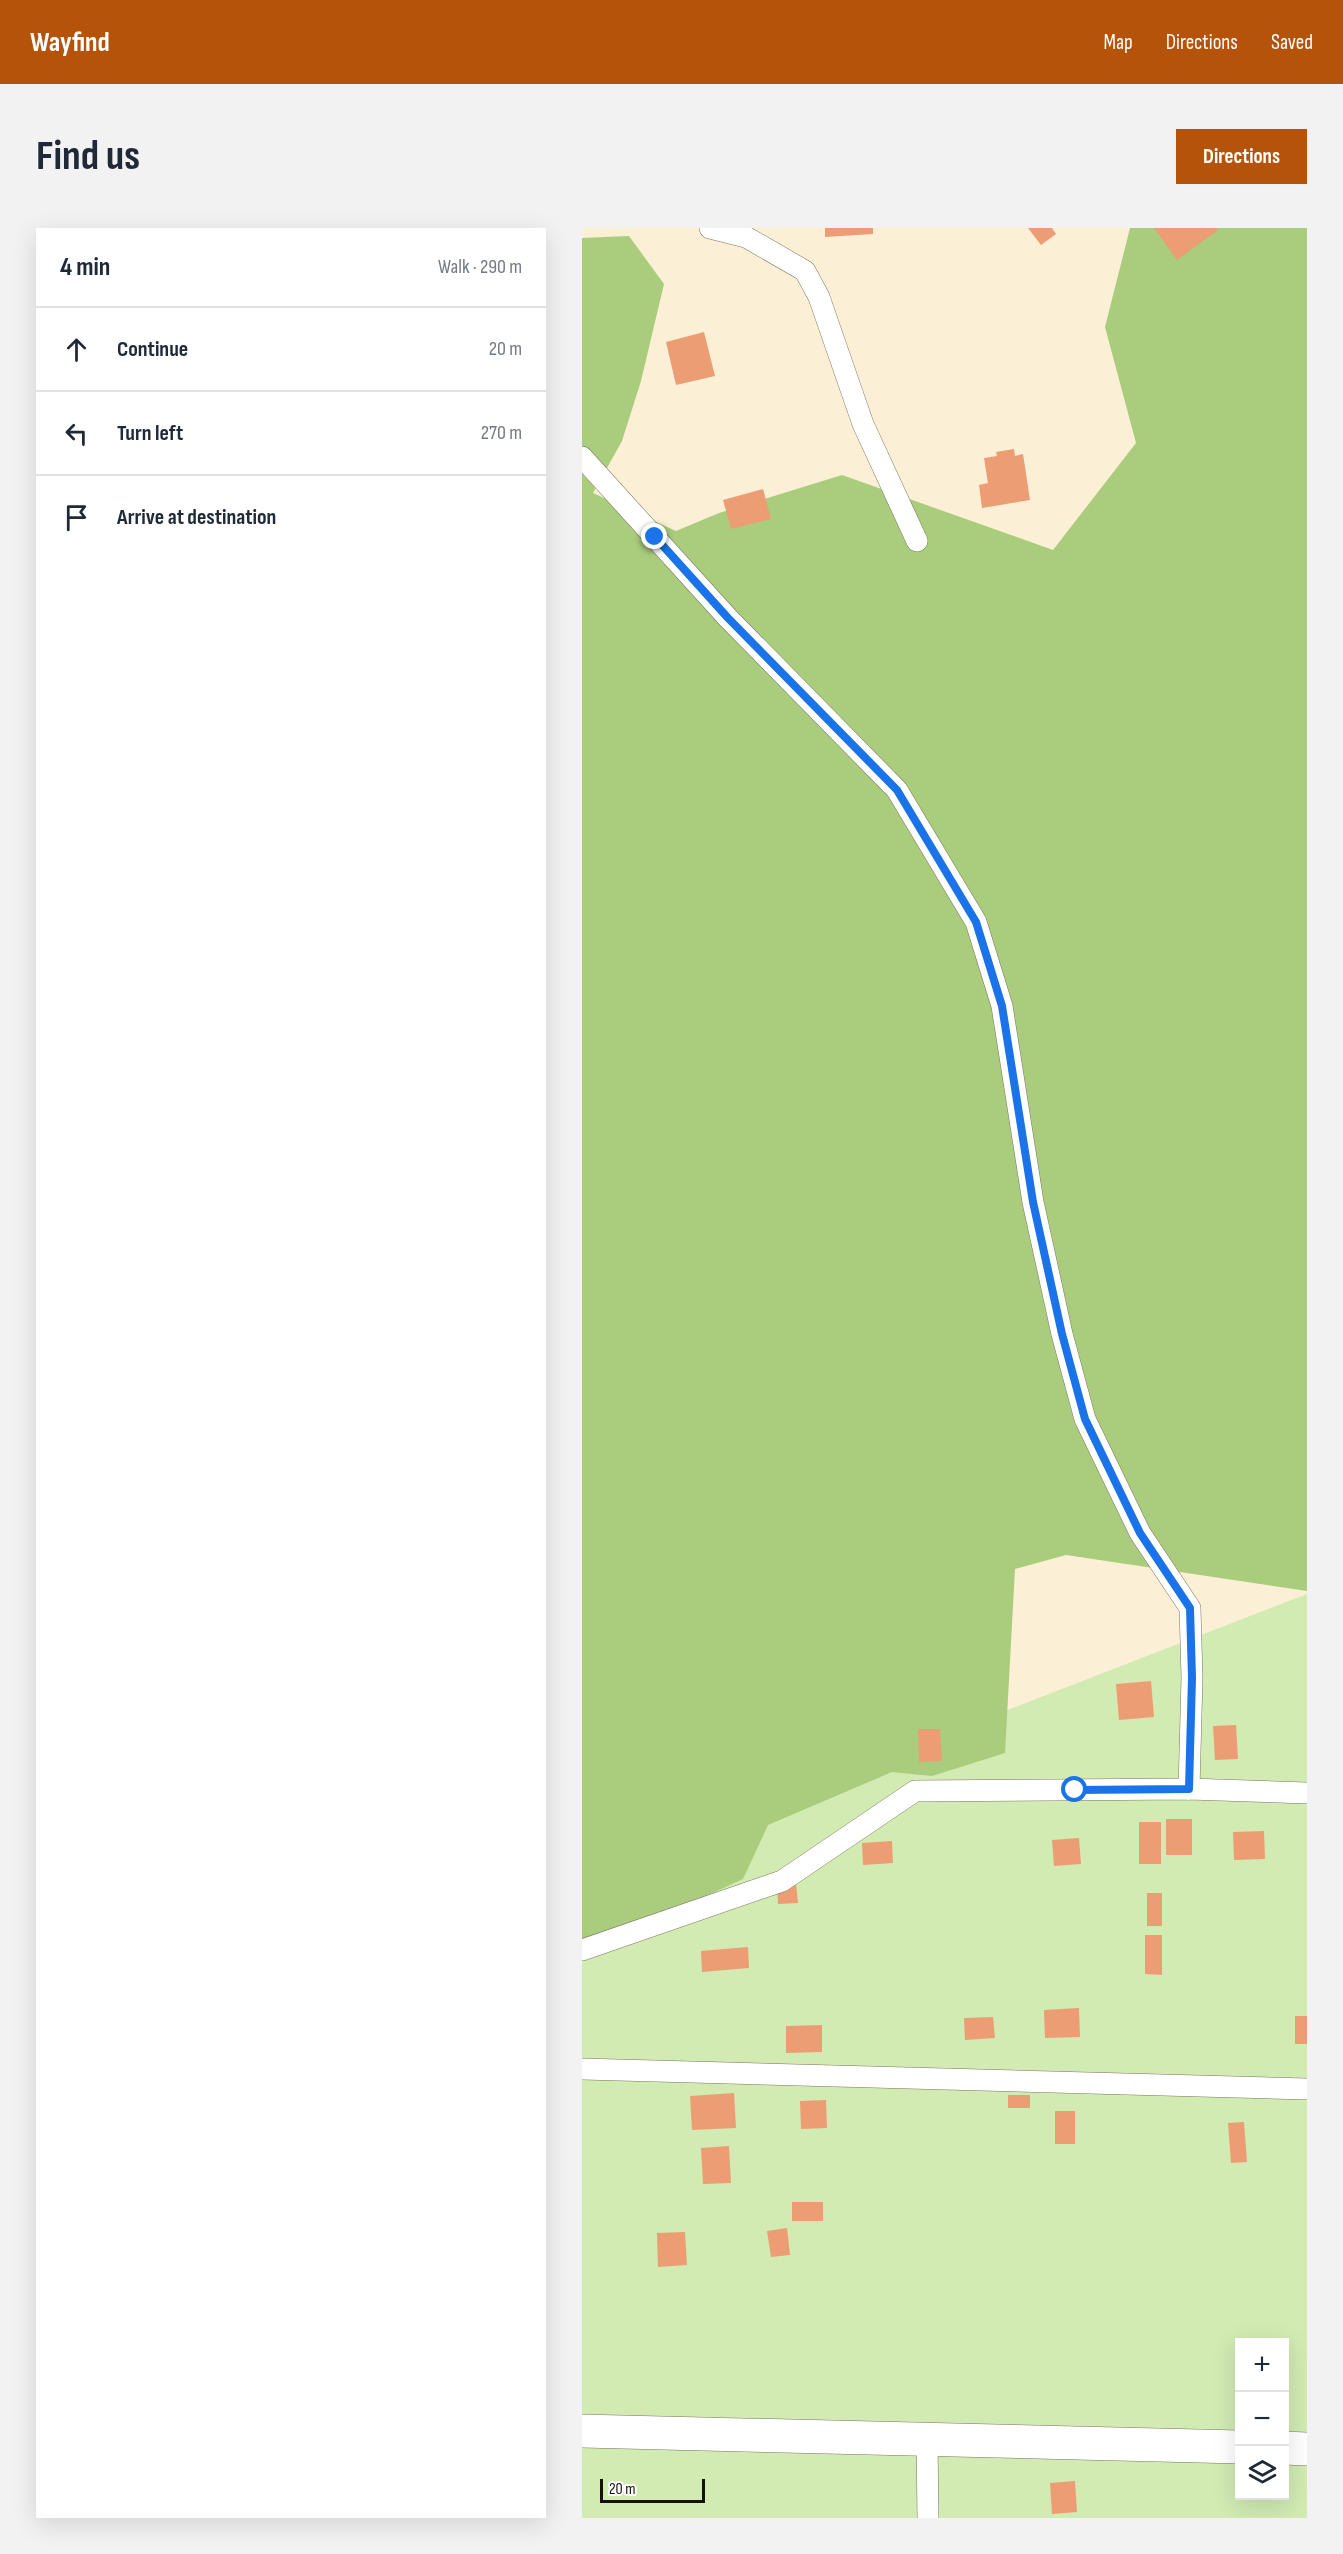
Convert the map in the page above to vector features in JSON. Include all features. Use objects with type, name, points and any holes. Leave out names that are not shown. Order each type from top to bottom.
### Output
[{"type":"street","points":[[582,2431],[1235,2447]]},
{"type":"street","points":[[1289,2448],[1307,2449]]},
{"type":"lane","points":[[710,228],[746,237],[805,271],[819,297],[863,424],[917,540]]},
{"type":"lane","points":[[582,457],[728,618],[897,790],[976,922],[1002,1006],[1033,1202],[1062,1334],[1085,1419],[1140,1533],[1190,1608],[1192,1678],[1189,1789]]},
{"type":"lane","points":[[582,1950],[782,1881],[915,1791],[1189,1789],[1307,1793]]},
{"type":"lane","points":[[582,2069],[1307,2089]]},
{"type":"lane","points":[[927,2439],[928,2518]]},
{"type":"green space","points":[[1130,228],[1307,228],[1307,1591],[1066,1555],[1015,1569],[1005,1753],[932,1776],[892,1772],[768,1825],[743,1879],[582,1953],[582,238],[629,236],[664,284],[641,381],[622,441],[593,493],[676,531],[719,513],[842,475],[1053,550],[1136,443],[1105,327]]},
{"type":"green space","points":[[1307,1594],[1307,2518],[582,2518],[582,1875]]},
{"type":"building","points":[[825,228],[873,228],[873,234],[825,237]]},
{"type":"building","points":[[1028,228],[1052,228],[1056,234],[1041,245]]},
{"type":"building","points":[[1154,228],[1217,228],[1218,230],[1177,260]]},
{"type":"building","points":[[704,332],[715,376],[676,385],[666,342]]},
{"type":"building","points":[[1014,449],[1015,456],[1023,454],[1030,500],[982,508],[979,485],[988,483],[984,458],[997,456],[996,452]]},
{"type":"building","points":[[763,489],[771,519],[731,529],[723,500]]},
{"type":"building","points":[[1151,1681],[1154,1717],[1119,1720],[1116,1684]]},
{"type":"building","points":[[1236,1725],[1238,1759],[1215,1760],[1213,1726]]},
{"type":"building","points":[[918,1729],[940,1729],[942,1761],[919,1762]]},
{"type":"building","points":[[1166,1819],[1192,1819],[1192,1855],[1166,1855]]},
{"type":"building","points":[[1139,1822],[1161,1822],[1161,1864],[1139,1864]]},
{"type":"building","points":[[1264,1831],[1265,1859],[1234,1860],[1233,1832]]},
{"type":"building","points":[[1079,1838],[1081,1864],[1054,1866],[1052,1840]]},
{"type":"building","points":[[892,1841],[893,1863],[863,1865],[862,1843]]},
{"type":"building","points":[[796,1884],[798,1903],[778,1904],[777,1885]]},
{"type":"building","points":[[1147,1893],[1162,1893],[1162,1926],[1147,1926]]},
{"type":"building","points":[[1145,1935],[1162,1935],[1162,1975],[1145,1974]]},
{"type":"building","points":[[748,1947],[749,1968],[702,1972],[701,1951]]},
{"type":"building","points":[[1079,2008],[1080,2037],[1045,2038],[1044,2010]]},
{"type":"building","points":[[1295,2016],[1307,2016],[1307,2044],[1295,2044]]},
{"type":"building","points":[[993,2017],[995,2038],[965,2040],[964,2018]]},
{"type":"building","points":[[822,2025],[822,2052],[786,2053],[786,2026]]},
{"type":"building","points":[[734,2093],[736,2128],[692,2130],[690,2096]]},
{"type":"building","points":[[1008,2095],[1030,2095],[1030,2108],[1008,2108]]},
{"type":"building","points":[[826,2100],[827,2128],[801,2129],[800,2101]]},
{"type":"building","points":[[1055,2111],[1075,2111],[1075,2144],[1055,2144]]},
{"type":"building","points":[[1244,2122],[1247,2162],[1231,2163],[1228,2123]]},
{"type":"building","points":[[729,2146],[731,2183],[703,2184],[701,2148]]},
{"type":"building","points":[[792,2202],[823,2202],[823,2221],[792,2221]]},
{"type":"building","points":[[787,2228],[790,2255],[771,2257],[767,2231]]},
{"type":"building","points":[[685,2232],[687,2265],[658,2267],[657,2233]]},
{"type":"building","points":[[1075,2481],[1077,2512],[1052,2514],[1050,2483]]},
{"type":"route","points":[[655,537],[728,618],[897,790],[976,922],[1002,1006],[1033,1202],[1062,1334],[1085,1419],[1140,1533],[1190,1608],[1192,1678],[1189,1789],[1075,1790]]}]
